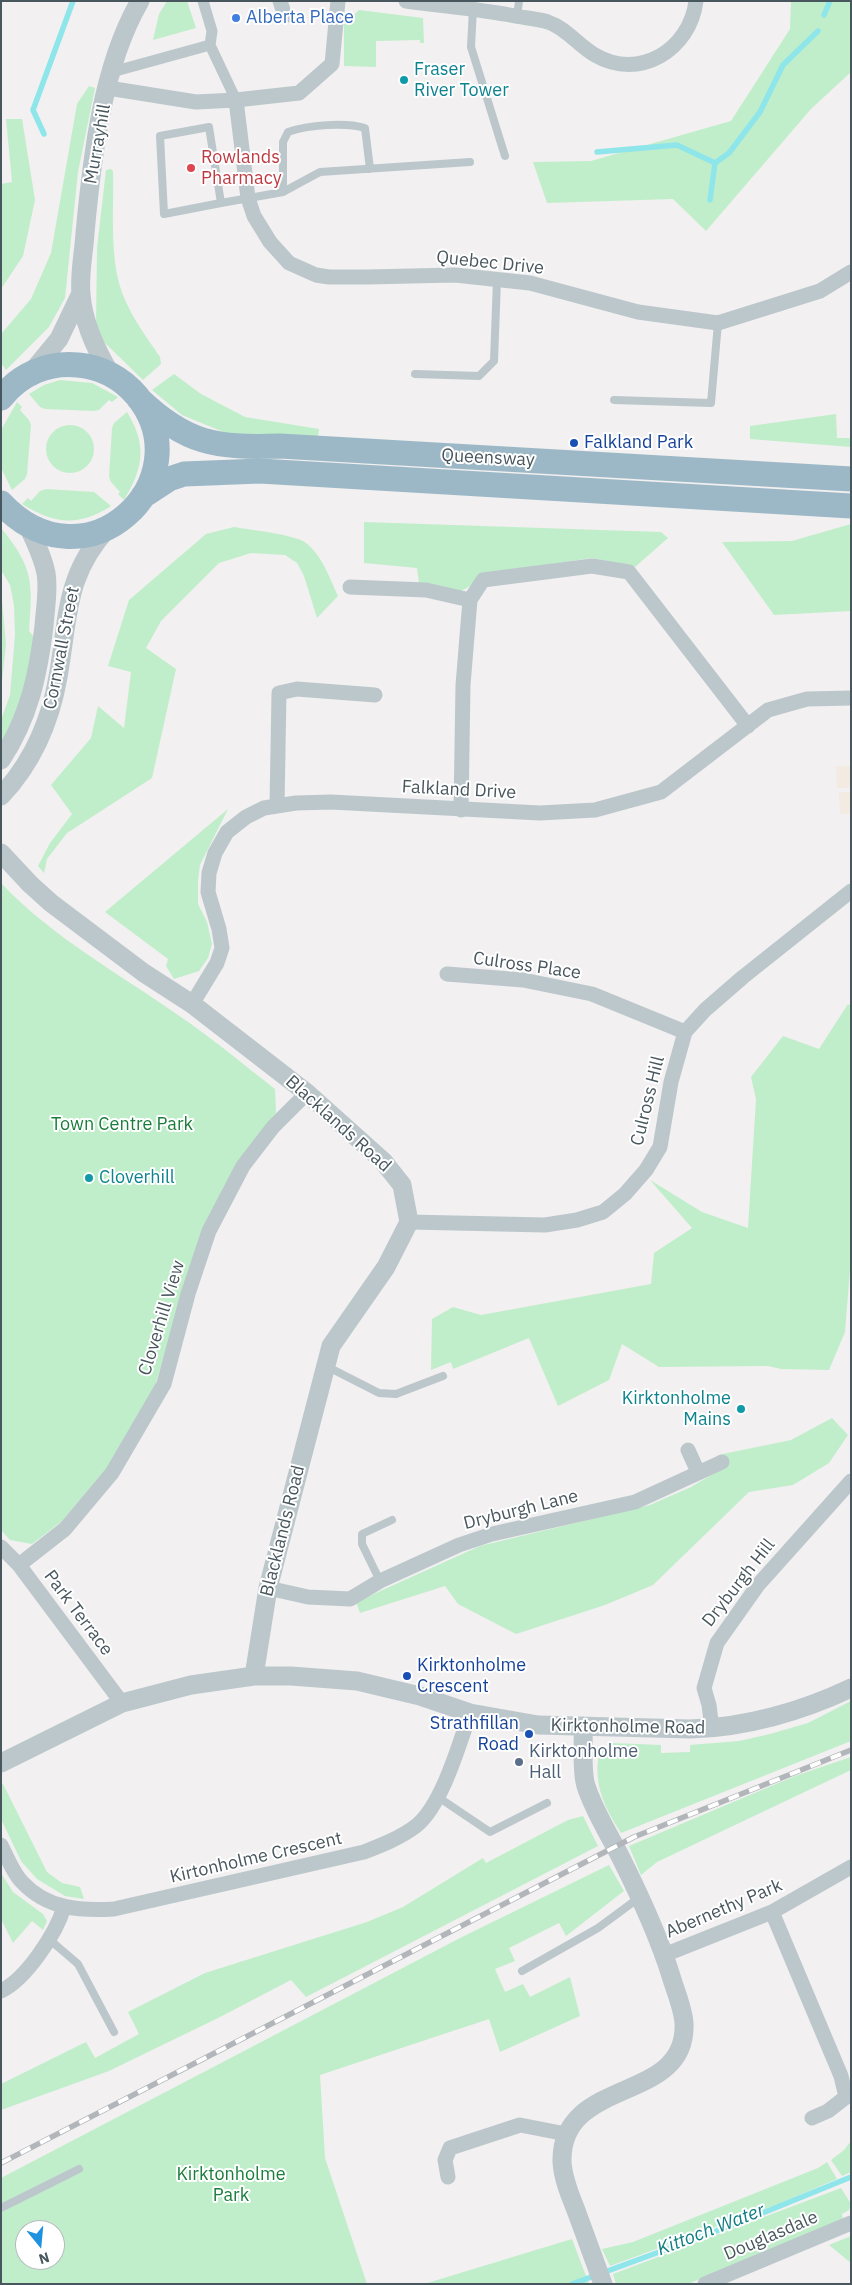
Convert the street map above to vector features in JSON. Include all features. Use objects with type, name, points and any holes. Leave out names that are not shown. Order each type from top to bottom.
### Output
[{"type":"highway","points":[[1,398],[31,373],[51,366],[73,365],[94,368],[116,378]]},
{"type":"highway","name":"Queensway","points":[[116,378],[164,422],[191,437],[236,447],[318,448],[851,479]]},
{"type":"highway","points":[[1,503],[28,526],[53,536],[68,537],[90,534],[109,528],[130,512],[143,496],[155,467],[154,433],[145,406]]},
{"type":"highway","name":"Queensway","points":[[143,496],[169,479],[184,474],[260,471],[851,506]]},
{"type":"street","name":"Murrayhill","points":[[116,378],[100,356],[88,328],[81,293],[88,199],[96,143],[110,80],[126,26],[140,1]]},
{"type":"street","points":[[203,1],[212,31],[210,45],[236,100]]},
{"type":"street","points":[[280,1],[285,16]]},
{"type":"street","points":[[110,80],[196,102],[299,93],[332,64],[338,1]]},
{"type":"street","points":[[406,1],[473,9],[550,23],[594,55],[612,62],[630,64],[647,61],[666,53],[680,42],[690,24],[696,1]]},
{"type":"street","points":[[110,80],[210,45]]},
{"type":"street","name":"Quebec Drive","points":[[236,100],[248,198],[254,216],[270,242],[289,262],[316,275],[367,277],[455,274],[530,283],[638,312],[718,323],[820,291],[851,272]]},
{"type":"street","name":"Murrayhill","points":[[31,373],[59,338],[81,293]]},
{"type":"street","name":"Cornwall Street","points":[[1,760],[24,720],[31,701],[37,680],[42,644],[46,574],[42,558],[28,526]]},
{"type":"street","name":"Cornwall Street","points":[[1,796],[36,750],[53,701],[72,587],[92,547],[109,528]]},
{"type":"street","points":[[461,810],[462,685],[470,600],[483,580],[592,566],[629,572],[748,726]]},
{"type":"street","points":[[350,587],[426,590],[470,600]]},
{"type":"street","points":[[276,806],[279,693],[297,689],[375,695]]},
{"type":"street","name":"Falkland Drive","points":[[192,1004],[217,963],[222,948],[219,929],[208,892],[209,873],[215,853],[227,832],[246,817],[264,808],[296,802],[331,802],[540,813],[595,810],[660,792],[768,710],[807,699],[851,698]]},
{"type":"street","name":"Blacklands Road","points":[[1,853],[50,903],[144,973],[192,1004],[307,1092],[383,1161],[402,1185],[409,1222],[386,1267],[331,1346],[268,1588],[254,1676]]},
{"type":"street","name":"Culross Hill","points":[[409,1222],[545,1225],[577,1220],[603,1212],[630,1188],[646,1170],[660,1147],[671,1082],[685,1032],[705,1010],[743,977],[851,891]]},
{"type":"street","name":"Culross Place","points":[[447,974],[523,980],[592,994],[685,1032]]},
{"type":"street","name":"Cloverhill View","points":[[18,1565],[65,1529],[112,1473],[164,1384],[188,1294],[209,1231],[243,1166],[273,1127],[307,1092]]},
{"type":"street","points":[[688,1450],[698,1472]]},
{"type":"street","name":"Dryburgh Lane","points":[[268,1588],[308,1597],[350,1598],[380,1581],[459,1545],[492,1534],[635,1502],[722,1462]]},
{"type":"street","name":"Dryburgh Hill","points":[[712,1729],[709,1705],[704,1688],[717,1643],[758,1585],[851,1481]]},
{"type":"street","name":"Park Terrace","points":[[1,1547],[18,1565],[122,1703]]},
{"type":"street","name":"Kirktonholme Road","points":[[1,1763],[122,1703],[192,1685],[254,1676],[291,1676],[357,1682],[420,1696],[470,1713],[538,1725],[712,1729],[768,1717],[830,1698],[851,1688]]},
{"type":"street","name":"Kirtonholme Crescent","points":[[1,1845],[21,1881],[39,1897],[64,1907],[85,1910],[114,1909],[364,1852],[395,1840],[417,1825],[438,1797],[448,1777],[470,1713]]},
{"type":"street","points":[[583,1726],[585,1784],[638,1891],[664,1955],[684,2023],[681,2044],[673,2061],[652,2078],[597,2102],[584,2112],[566,2134],[563,2149],[564,2174],[603,2284]]},
{"type":"street","name":"Abernethy Park","points":[[664,1955],[772,1912],[851,1867]]},
{"type":"street","points":[[1,1992],[10,1987],[50,1940],[59,1924],[64,1907]]},
{"type":"street","points":[[772,1912],[846,2074],[846,2097],[828,2111],[812,2118]]},
{"type":"street","points":[[448,2176],[446,2160],[450,2148],[520,2125],[540,2127],[566,2134]]},
{"type":"street","name":"Douglasdale","points":[[705,2284],[851,2223]]},
{"type":"lane","points":[[517,17],[519,1]]},
{"type":"lane","points":[[473,9],[471,47],[505,156]]},
{"type":"lane","points":[[283,192],[283,142],[288,132],[298,128],[353,125],[365,128],[370,169]]},
{"type":"lane","points":[[221,203],[208,127],[160,136],[164,214],[283,192],[320,172],[470,162]]},
{"type":"lane","points":[[414,374],[479,376],[494,361],[497,280]]},
{"type":"lane","points":[[614,400],[711,403],[718,323]]},
{"type":"lane","points":[[326,1366],[379,1392],[388,1394],[396,1394],[443,1376]]},
{"type":"lane","points":[[380,1581],[362,1544],[362,1534],[392,1520]]},
{"type":"lane","points":[[438,1797],[490,1832],[547,1803]]},
{"type":"lane","points":[[522,1971],[598,1928],[638,1891]]},
{"type":"lane","points":[[50,1940],[78,1964],[114,2032]]},
{"type":"lane","points":[[1,2208],[79,2169]]},
{"type":"green space","points":[[167,1],[187,1],[196,28],[153,40],[159,14]]},
{"type":"green space","points":[[791,1],[851,1],[851,72],[811,109],[706,231],[673,199],[547,203],[533,162],[591,161],[731,121],[790,29]]},
{"type":"green space","points":[[359,10],[423,18],[424,43],[420,43],[420,40],[376,41],[376,67],[344,66],[344,24]]},
{"type":"green space","points":[[89,86],[95,88],[78,172],[65,298],[49,327],[6,370],[1,363],[1,334],[31,299],[51,253],[77,104]]},
{"type":"green space","points":[[6,119],[22,119],[35,200],[23,256],[1,289],[1,184],[12,182]]},
{"type":"green space","points":[[111,169],[113,171],[113,242],[119,283],[126,303],[160,357],[161,364],[143,380],[103,341],[96,326],[97,248],[106,170]]},
{"type":"green space","points":[[174,374],[201,394],[245,417],[319,429],[318,437],[226,433],[182,415],[152,390]]},
{"type":"green space","points":[[60,380],[92,383],[118,397],[112,402],[109,400],[99,410],[94,411],[45,409],[40,407],[29,394],[44,385]]},
{"type":"green space","points":[[17,402],[22,407],[20,410],[31,425],[27,474],[25,479],[12,490],[1,468],[1,430]]},
{"type":"green space","points":[[127,412],[138,435],[140,456],[136,477],[124,500],[118,494],[120,492],[109,477],[112,428],[114,423]]},
{"type":"green space","points":[[836,414],[837,438],[851,438],[851,447],[750,439],[750,426]]},
{"type":"green space","points":[[65,425],[75,425],[87,432],[94,444],[94,454],[87,466],[75,473],[65,473],[57,469],[50,462],[46,454],[46,444],[50,436],[57,429]]},
{"type":"green space","points":[[46,489],[94,492],[111,506],[88,517],[66,520],[45,516],[22,504],[28,498],[31,501],[40,491]]},
{"type":"green space","points":[[364,522],[661,532],[668,538],[635,567],[592,558],[496,572],[461,591],[419,584],[417,568],[364,563]]},
{"type":"green space","points":[[851,524],[851,611],[774,615],[722,542],[792,541]]},
{"type":"green space","points":[[234,527],[292,537],[306,543],[317,554],[338,596],[317,618],[304,576],[297,563],[285,555],[251,553],[219,563],[161,621],[146,648],[176,669],[152,778],[67,833],[47,859],[44,873],[38,866],[50,843],[72,814],[51,785],[91,738],[98,706],[124,728],[131,672],[108,666],[129,600],[206,534]]},
{"type":"green space","points":[[1,528],[12,542],[25,565],[31,600],[29,631],[34,637],[19,704],[1,742],[1,720],[10,695],[15,635],[14,605],[10,585],[1,570]]},
{"type":"green space","points":[[1,589],[6,644],[1,691]]},
{"type":"green space","points":[[228,809],[200,865],[198,904],[207,922],[212,944],[208,958],[199,971],[174,979],[166,966],[168,959],[105,912]]},
{"type":"green space","name":"Town Centre Park","points":[[1,883],[42,920],[86,954],[191,1024],[275,1089],[276,1113],[265,1127],[203,1229],[155,1386],[106,1469],[61,1522],[32,1544],[10,1540],[1,1530]]},
{"type":"green space","points":[[848,1004],[851,1006],[850,1269],[845,1332],[829,1370],[781,1369],[768,1366],[659,1367],[622,1344],[609,1380],[558,1406],[529,1338],[453,1369],[451,1362],[431,1370],[432,1319],[453,1307],[481,1315],[651,1284],[654,1253],[692,1228],[650,1180],[702,1212],[748,1228],[756,1099],[751,1077],[783,1036],[819,1049]]},
{"type":"green space","points":[[832,1418],[848,1435],[829,1463],[793,1485],[749,1492],[653,1585],[605,1605],[516,1634],[458,1604],[445,1586],[360,1613],[356,1602],[480,1546],[650,1505],[691,1487],[725,1467],[718,1455],[791,1440]]},
{"type":"green space","points":[[851,1701],[851,1741],[621,1833],[605,1805],[599,1786],[599,1754],[612,1743],[661,1745],[661,1753],[690,1752],[690,1745],[739,1741],[808,1723]]},
{"type":"green space","points":[[851,1757],[851,1770],[657,1862],[641,1875],[629,1846],[795,1776]]},
{"type":"green space","points":[[3,1784],[47,1872],[62,1883],[80,1887],[84,1899],[65,1896],[37,1879],[21,1861],[1,1819],[1,1785]]},
{"type":"green space","points":[[583,1816],[598,1846],[306,1997],[291,1980],[109,2071],[1,2110],[1,2084],[86,2042],[95,2058],[139,2034],[128,2012],[205,1973],[367,1922],[403,1907],[483,1858],[486,1863],[568,1820]]},
{"type":"green space","name":"Kirktonholme Park","points":[[609,1865],[624,1891],[566,1936],[559,1923],[509,1948],[515,1961],[495,1969],[505,1992],[523,1984],[530,1997],[570,1977],[580,2016],[500,2052],[489,2019],[320,2075],[325,2158],[367,2284],[1,2284],[1,2178],[462,1937]]},
{"type":"green space","points":[[1,1873],[13,1892],[43,1914],[47,1921],[43,1930],[32,1921],[13,1943],[1,1919]]},
{"type":"green space","points":[[851,2141],[851,2172],[842,2176],[831,2160],[844,2150]]},
{"type":"green space","points":[[827,2162],[837,2179],[778,2204],[610,2266],[602,2249],[633,2242],[818,2168]]},
{"type":"green space","points":[[841,2188],[851,2204],[849,2210],[842,2214],[843,2219],[688,2284],[616,2284],[613,2274]]},
{"type":"green space","points":[[851,2236],[851,2263],[829,2245]]},
{"type":"green space","points":[[572,2239],[589,2284],[424,2284]]},
{"type":"sand","points":[[836,766],[851,766],[851,788],[837,788]]},
{"type":"sand","points":[[839,792],[851,792],[851,813],[840,814]]},
{"type":"waterway","points":[[44,134],[33,110],[73,1]]},
{"type":"waterway","points":[[824,15],[830,1]]},
{"type":"waterway","points":[[597,152],[677,145],[715,163],[729,153],[760,112],[783,65],[818,31]]},
{"type":"waterway","points":[[710,200],[715,163]]},
{"type":"waterway","name":"Kittoch Water","points":[[572,2284],[738,2223],[851,2177]]},
{"type":"railway","points":[[1,2163],[634,1837],[851,1750]]},
{"type":"place","name":"Alberta Place","points":[[236,18]]},
{"type":"place","name":"Fraser River Tower","points":[[404,80]]},
{"type":"place","name":"Rowlands Pharmacy","points":[[191,168]]},
{"type":"place","name":"Falkland Park","points":[[574,443]]},
{"type":"place","name":"Cloverhill","points":[[89,1178]]},
{"type":"place","name":"Kirktonholme Mains","points":[[741,1409]]},
{"type":"place","name":"Kirktonholme Crescent","points":[[407,1676]]},
{"type":"place","name":"Strathfillan Road","points":[[529,1734]]},
{"type":"place","name":"Kirktonholme Hall","points":[[519,1762]]}]
